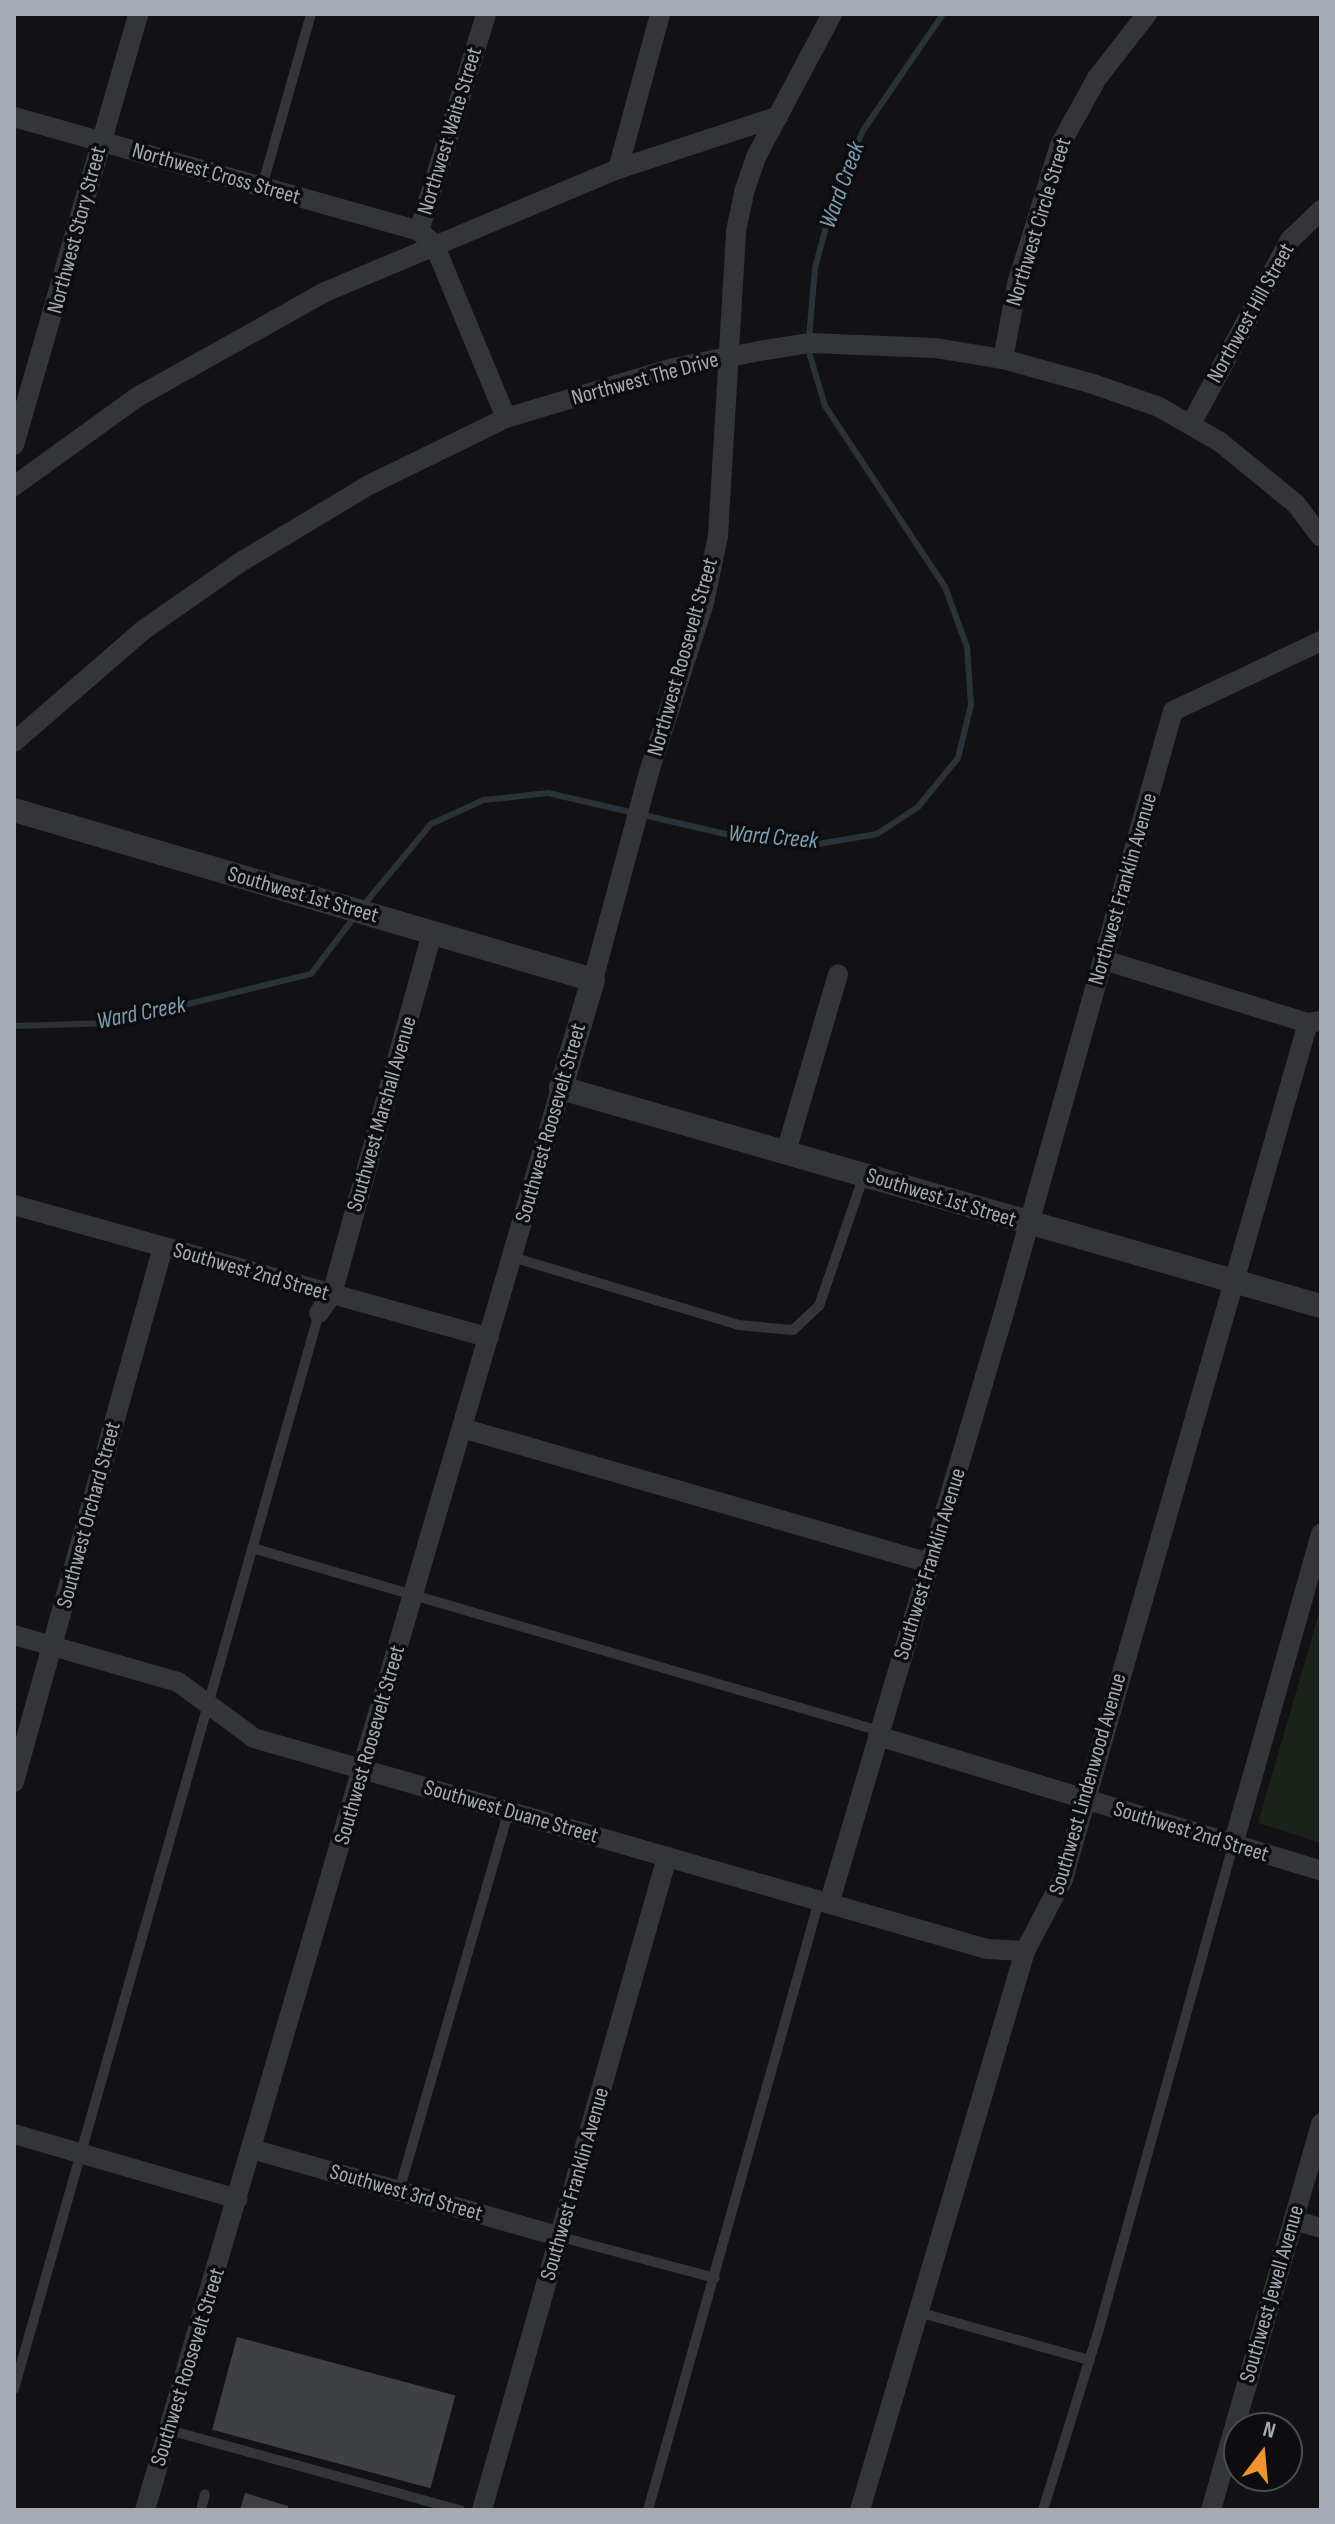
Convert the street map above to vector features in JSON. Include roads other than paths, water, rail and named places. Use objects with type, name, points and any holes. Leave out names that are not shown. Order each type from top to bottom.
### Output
[{"type":"street","name":"Northwest Story Street","points":[[14,445],[138,14]]},
{"type":"street","name":"Northwest Waite Street","points":[[486,14],[427,237],[506,418]]},
{"type":"street","points":[[618,169],[660,14]]},
{"type":"street","name":"Northwest Roosevelt Street","points":[[593,980],[649,772],[704,603],[718,536],[732,355],[736,231],[756,157],[832,14]]},
{"type":"street","name":"Northwest Circle Street","points":[[1003,359],[1017,284],[1060,145],[1097,78],[1147,14]]},
{"type":"street","points":[[14,486],[139,396],[427,237],[779,116]]},
{"type":"street","name":"Northwest Cross Street","points":[[14,117],[427,237]]},
{"type":"street","name":"Northwest Hill Street","points":[[1191,424],[1290,240],[1321,210]]},
{"type":"street","name":"Northwest The Drive","points":[[14,742],[142,631],[239,563],[369,485],[506,418],[614,384],[732,355],[858,343],[1003,359],[1120,393],[1191,424],[1272,482],[1321,537]]},
{"type":"street","name":"Northwest Franklin Avenue","points":[[1029,1225],[1173,711],[1321,641]]},
{"type":"street","name":"Southwest 1st Street","points":[[14,810],[593,980]]},
{"type":"street","name":"Southwest Marshall Avenue","points":[[319,1313],[332,1294],[432,934]]},
{"type":"street","points":[[1104,960],[1315,1022]]},
{"type":"street","points":[[786,1152],[838,974]]},
{"type":"street","name":"Southwest Roosevelt Street","points":[[145,2510],[593,980]]},
{"type":"street","name":"Southwest Lindenwood Avenue","points":[[860,2510],[1025,1951],[1063,1879],[1234,1282],[1315,1022]]},
{"type":"street","name":"Southwest 1st Street","points":[[561,1088],[1029,1225],[1321,1306]]},
{"type":"street","name":"Southwest 2nd Street","points":[[14,1205],[489,1338]]},
{"type":"street","name":"Southwest Franklin Avenue","points":[[824,1902],[879,1733],[1029,1225]]},
{"type":"street","name":"Southwest Orchard Street","points":[[14,1782],[163,1247]]},
{"type":"street","points":[[462,1428],[930,1563]]},
{"type":"street","points":[[1233,1845],[1321,1533]]},
{"type":"street","name":"Southwest Duane Street","points":[[14,1635],[178,1682],[254,1738],[987,1949],[1025,1951]]},
{"type":"street","name":"Southwest 2nd Street","points":[[879,1733],[1321,1871]]},
{"type":"street","name":"Southwest Franklin Avenue","points":[[482,2510],[667,1857]]},
{"type":"street","name":"Southwest Jewell Avenue","points":[[1211,2510],[1321,2123]]},
{"type":"street","points":[[14,2134],[238,2199]]},
{"type":"street","name":"Southwest 3rd Street","points":[[252,2149],[561,2237]]},
{"type":"street","points":[[1293,2220],[1321,2228]]},
{"type":"lane","points":[[262,187],[311,14]]},
{"type":"lane","points":[[512,1257],[738,1325],[793,1330],[819,1306],[864,1175]]},
{"type":"lane","points":[[14,2389],[319,1313]]},
{"type":"lane","points":[[252,1548],[879,1733]]},
{"type":"lane","points":[[399,2191],[509,1811]]},
{"type":"lane","points":[[1043,2510],[1089,2360],[1233,1845]]},
{"type":"lane","points":[[648,2510],[824,1902]]},
{"type":"lane","points":[[561,2237],[715,2278]]},
{"type":"lane","points":[[916,2312],[1089,2360]]},
{"type":"lane","points":[[169,2430],[460,2510]]},
{"type":"lane","points":[[201,2510],[205,2494]]},
{"type":"waterway","name":"Ward Creek","points":[[809,338],[815,268],[837,186],[864,129],[943,14]]},
{"type":"waterway","name":"Ward Creek","points":[[362,907],[431,824],[484,800],[548,793],[752,840],[818,844],[877,834],[918,807],[958,758],[971,705],[967,647],[945,587],[825,406],[808,349]]},
{"type":"waterway","name":"Ward Creek","points":[[14,1026],[111,1023],[311,974],[355,916]]}]
